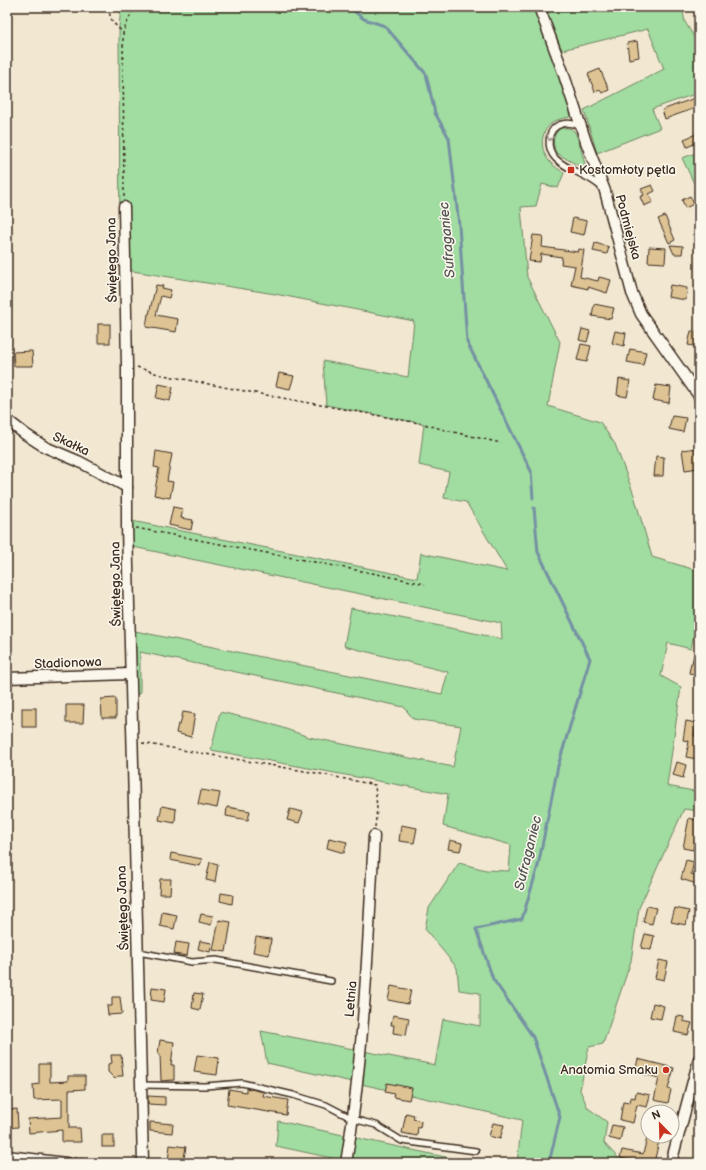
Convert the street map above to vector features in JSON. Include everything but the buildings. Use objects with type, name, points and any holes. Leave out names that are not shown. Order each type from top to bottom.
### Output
[{"type":"street","name":"Podmiejska","points":[[539,7],[562,69],[580,126],[605,191],[632,293],[641,314],[699,396]]},
{"type":"street","name":"Świętego Jana","points":[[124,207],[130,674],[143,1163]]},
{"type":"street","name":"Skałka","points":[[7,420],[45,447],[78,461],[127,487]]},
{"type":"street","name":"Stadionowa","points":[[7,678],[130,674]]},
{"type":"street","name":"Letnia","points":[[346,1163],[353,1119],[366,970],[374,836]]},
{"type":"street","points":[[672,1163],[694,1095],[699,1059]]},
{"type":"street","points":[[7,1156],[66,1163]]},
{"type":"lane","points":[[580,126],[570,123],[561,124],[554,128],[548,142],[550,150],[556,159],[576,172],[594,181],[605,191]]},
{"type":"lane","points":[[138,952],[192,962],[216,960],[331,981]]},
{"type":"lane","points":[[140,1085],[205,1086],[242,1083],[293,1095],[326,1105],[353,1119],[376,1125],[402,1141],[476,1151]]},
{"type":"path","points":[[109,7],[109,16],[115,26],[123,32]]},
{"type":"path","name":"Świętego Jana","points":[[124,207],[123,32],[134,7]]},
{"type":"path","points":[[127,365],[158,374],[424,424],[501,443]]},
{"type":"path","points":[[128,526],[425,584]]},
{"type":"path","points":[[132,741],[316,773],[375,785],[377,809],[374,836]]},
{"type":"green space","points":[[121,7],[535,7],[574,116],[555,121],[546,129],[544,134],[543,145],[546,156],[554,166],[564,173],[558,188],[542,184],[536,206],[521,207],[527,277],[560,342],[548,406],[600,422],[615,444],[634,495],[652,557],[699,571],[699,608],[691,649],[668,643],[661,676],[681,687],[667,786],[699,792],[699,811],[684,809],[639,908],[631,961],[603,1044],[589,1047],[580,1090],[588,1108],[607,1122],[604,1143],[623,1163],[517,1163],[522,1120],[267,1063],[261,1031],[435,1065],[443,1019],[480,1026],[480,993],[459,990],[457,968],[425,929],[429,908],[459,863],[486,870],[509,871],[511,845],[443,826],[448,794],[211,750],[220,712],[268,723],[309,737],[453,767],[461,726],[413,719],[404,707],[140,652],[140,694],[136,694],[135,631],[442,694],[448,672],[344,646],[351,608],[502,639],[501,623],[133,547],[132,521],[417,578],[421,553],[507,571],[466,502],[444,498],[449,472],[419,465],[424,424],[326,405],[323,361],[408,377],[414,321],[275,294],[120,269],[119,27]]},
{"type":"green space","points":[[544,7],[682,7],[685,22],[699,45],[699,104],[695,94],[652,109],[660,128],[597,153],[584,110],[664,69],[648,29],[562,50]]},
{"type":"green space","points":[[561,128],[570,128],[576,134],[585,165],[581,167],[556,153],[554,136]]},
{"type":"green space","points":[[699,152],[699,194],[682,158]]},
{"type":"green space","points":[[278,1121],[473,1163],[355,1163],[276,1146]]},
{"type":"waterway","name":"Sufraganiec","points":[[349,7],[364,19],[385,26],[426,74],[435,113],[449,138],[459,225],[467,342],[531,471],[533,498]]},
{"type":"waterway","name":"Sufraganiec","points":[[534,508],[538,552],[590,659],[558,766],[538,866],[522,919],[476,929],[493,979],[533,1037],[560,1117],[549,1163]]},
{"type":"place","name":"Kostomłoty pętla","points":[[571,170]]},
{"type":"place","name":"Anatomia Smaku","points":[[666,1070]]}]
